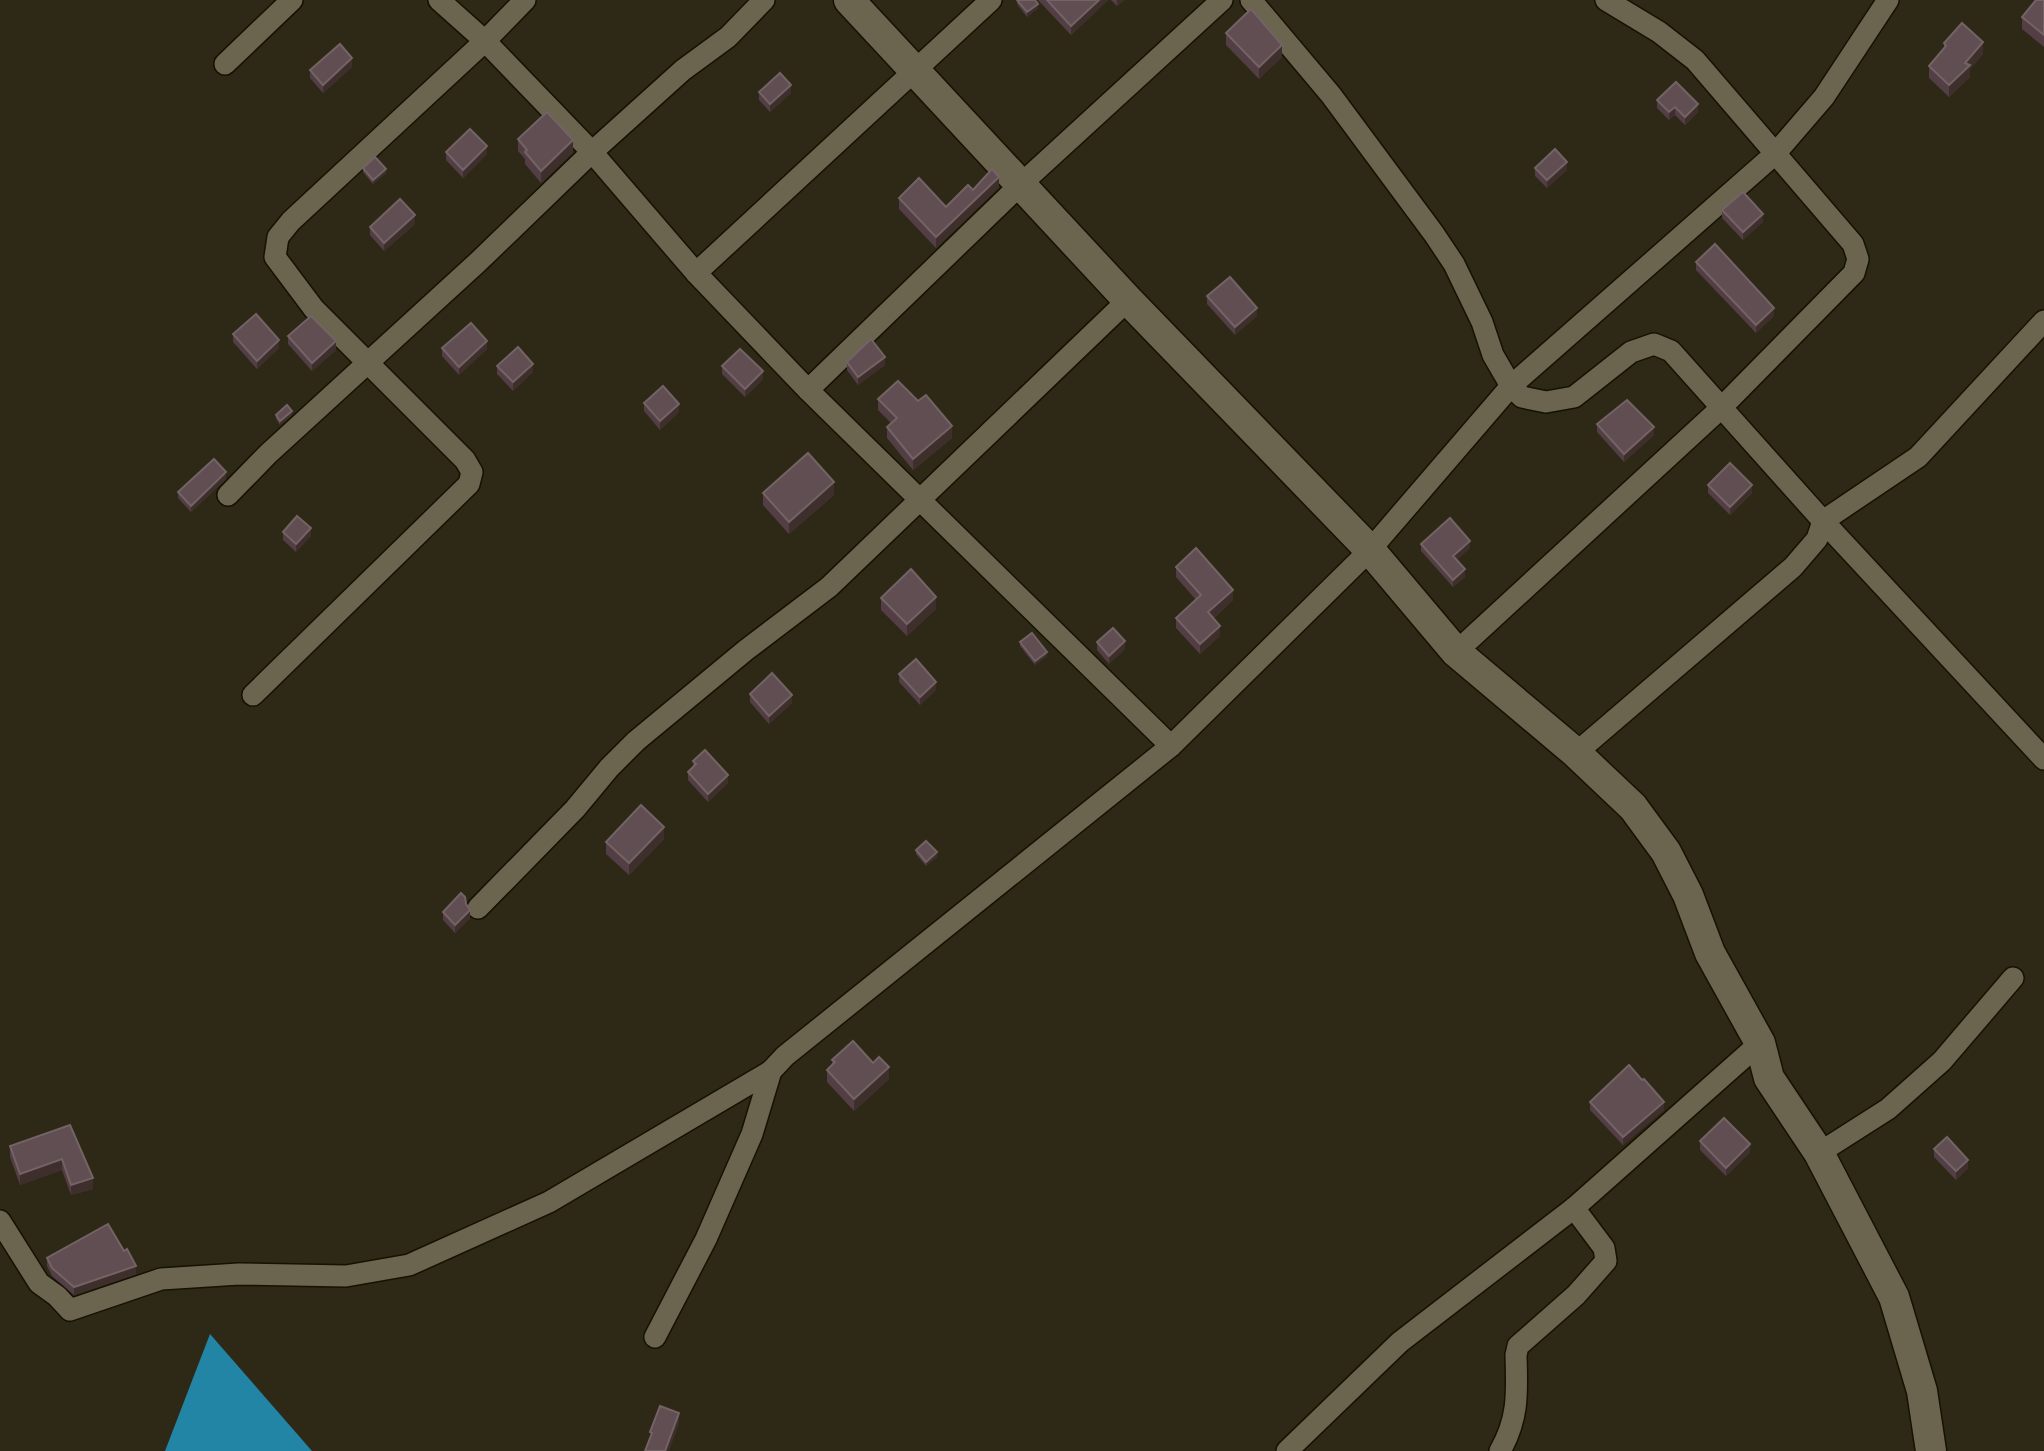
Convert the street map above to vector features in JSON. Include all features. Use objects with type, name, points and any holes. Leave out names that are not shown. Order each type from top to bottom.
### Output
[{"type":"street","points":[[225,64],[292,0]]},
{"type":"street","points":[[439,0],[485,41],[593,152],[696,273],[808,390],[1171,746]]},
{"type":"street","points":[[253,695],[469,484],[472,472],[465,460],[314,309],[275,257],[278,237],[290,221],[485,41],[525,0]]},
{"type":"street","points":[[228,495],[268,454],[370,363],[593,152],[683,71],[728,37],[764,0]]},
{"type":"street","points":[[849,0],[1128,300],[1370,550],[1456,652],[1576,753],[1633,807],[1666,852],[1688,895],[1710,953],[1760,1043],[1769,1078],[1819,1153],[1894,1297],[1922,1391],[1931,1451]]},
{"type":"street","points":[[696,273],[991,0]]},
{"type":"street","points":[[808,390],[1020,185],[1222,0]]},
{"type":"street","points":[[1251,0],[1331,95],[1434,234],[1460,276],[1482,322],[1493,355],[1511,386],[1522,397],[1546,402],[1574,397],[1631,352],[1654,344],[1671,351],[1823,521],[2044,759]]},
{"type":"street","points":[[1456,652],[1721,408],[1854,273],[1858,260],[1853,244],[1695,60],[1659,32],[1606,0]]},
{"type":"street","points":[[0,1221],[39,1283],[70,1310],[161,1279],[239,1273],[346,1276],[409,1265],[549,1202],[771,1071],[785,1056],[1171,746],[1370,550],[1511,386],[1775,154],[1824,97],[1888,0]]},
{"type":"street","points":[[478,908],[575,809],[636,741],[746,650],[829,587],[1128,300]]},
{"type":"street","points":[[1576,753],[1793,568],[1817,539],[1823,521],[1918,457],[1944,432],[1960,410],[2041,329]]},
{"type":"street","points":[[1819,1153],[1888,1109],[1942,1061],[2013,978]]},
{"type":"street","points":[[1287,1451],[1400,1342],[1574,1208],[1760,1043]]},
{"type":"street","points":[[655,1338],[711,1227],[752,1134],[771,1071]]},
{"type":"street","points":[[1500,1451],[1508,1437],[1517,1408],[1518,1346],[1576,1295],[1606,1261],[1604,1248],[1574,1208]]},
{"type":"water","points":[[210,1334],[312,1451],[165,1451]]},
{"type":"building","points":[[1017,0],[1035,0],[1038,4],[1027,12]]},
{"type":"building","points":[[1047,0],[1099,0],[1071,26]]},
{"type":"building","points":[[2036,0],[2044,0],[2044,35],[2022,17]]},
{"type":"building","points":[[1251,9],[1282,45],[1259,67],[1226,33]]},
{"type":"building","points":[[1962,23],[1983,42],[1965,63],[1970,65],[1949,85],[1929,66],[1946,46],[1944,43]]},
{"type":"building","points":[[340,44],[352,58],[323,85],[310,70]]},
{"type":"building","points":[[780,73],[791,85],[770,104],[759,92]]},
{"type":"building","points":[[1676,82],[1698,104],[1685,117],[1675,107],[1669,112],[1657,100]]},
{"type":"building","points":[[547,112],[573,140],[541,171],[518,139]]},
{"type":"building","points":[[470,129],[487,146],[463,170],[446,152]]},
{"type":"building","points":[[1555,149],[1567,162],[1547,180],[1535,168]]},
{"type":"building","points":[[375,157],[386,169],[373,180],[363,168]]},
{"type":"building","points":[[992,169],[999,177],[936,237],[899,198],[919,178],[946,207],[968,185],[973,190]]},
{"type":"building","points":[[1743,192],[1763,214],[1743,232],[1722,210]]},
{"type":"building","points":[[400,199],[415,215],[384,243],[370,227]]},
{"type":"building","points":[[1715,244],[1774,308],[1756,325],[1696,262]]},
{"type":"building","points":[[1230,277],[1257,308],[1235,327],[1207,296]]},
{"type":"building","points":[[256,314],[279,340],[257,361],[233,334]]},
{"type":"building","points":[[311,316],[336,341],[312,363],[288,336]]},
{"type":"building","points":[[471,323],[487,341],[459,367],[442,348]]},
{"type":"building","points":[[871,339],[885,357],[858,377],[847,362]]},
{"type":"building","points":[[518,347],[533,364],[513,382],[497,366]]},
{"type":"building","points":[[740,349],[763,371],[745,389],[722,366]]},
{"type":"building","points":[[898,381],[918,401],[926,395],[952,426],[913,459],[887,427],[897,418],[878,399]]},
{"type":"building","points":[[663,386],[679,404],[660,421],[644,403]]},
{"type":"building","points":[[1627,400],[1654,427],[1624,454],[1597,424]]},
{"type":"building","points":[[287,405],[292,411],[280,421],[276,415]]},
{"type":"building","points":[[808,453],[834,482],[789,522],[763,493]]},
{"type":"building","points":[[214,459],[226,472],[191,506],[178,492]]},
{"type":"building","points":[[1730,463],[1752,485],[1730,507],[1708,485]]},
{"type":"building","points":[[297,516],[311,528],[296,544],[283,532]]},
{"type":"building","points":[[1450,518],[1470,541],[1453,556],[1465,569],[1453,580],[1421,544]]},
{"type":"building","points":[[1196,548],[1233,590],[1208,612],[1220,626],[1200,644],[1176,618],[1201,595],[1176,567]]},
{"type":"building","points":[[911,569],[936,597],[907,624],[881,598]]},
{"type":"building","points":[[1113,628],[1125,641],[1109,656],[1097,642]]},
{"type":"building","points":[[1032,633],[1047,652],[1035,661],[1020,642]]},
{"type":"building","points":[[916,659],[936,682],[920,697],[899,674]]},
{"type":"building","points":[[772,673],[792,695],[769,716],[750,694]]},
{"type":"building","points":[[705,750],[728,775],[708,794],[688,772],[696,764],[693,761]]},
{"type":"building","points":[[641,805],[664,827],[629,863],[606,842]]},
{"type":"building","points":[[926,841],[937,852],[926,862],[916,850]]},
{"type":"building","points":[[461,893],[470,910],[455,925],[443,912]]},
{"type":"building","points":[[853,1041],[873,1063],[879,1057],[889,1067],[854,1099],[827,1070],[835,1062],[832,1060]]},
{"type":"building","points":[[1629,1065],[1664,1102],[1623,1137],[1590,1102]]},
{"type":"building","points":[[1724,1118],[1750,1144],[1726,1168],[1700,1141]]},
{"type":"building","points":[[70,1125],[93,1178],[71,1185],[62,1159],[20,1174],[10,1146]]},
{"type":"building","points":[[1947,1137],[1968,1160],[1956,1171],[1934,1149]]},
{"type":"building","points":[[108,1224],[136,1266],[74,1287],[52,1268],[47,1258]]},
{"type":"building","points":[[660,1406],[679,1413],[665,1451],[645,1451],[652,1433],[650,1432]]}]
